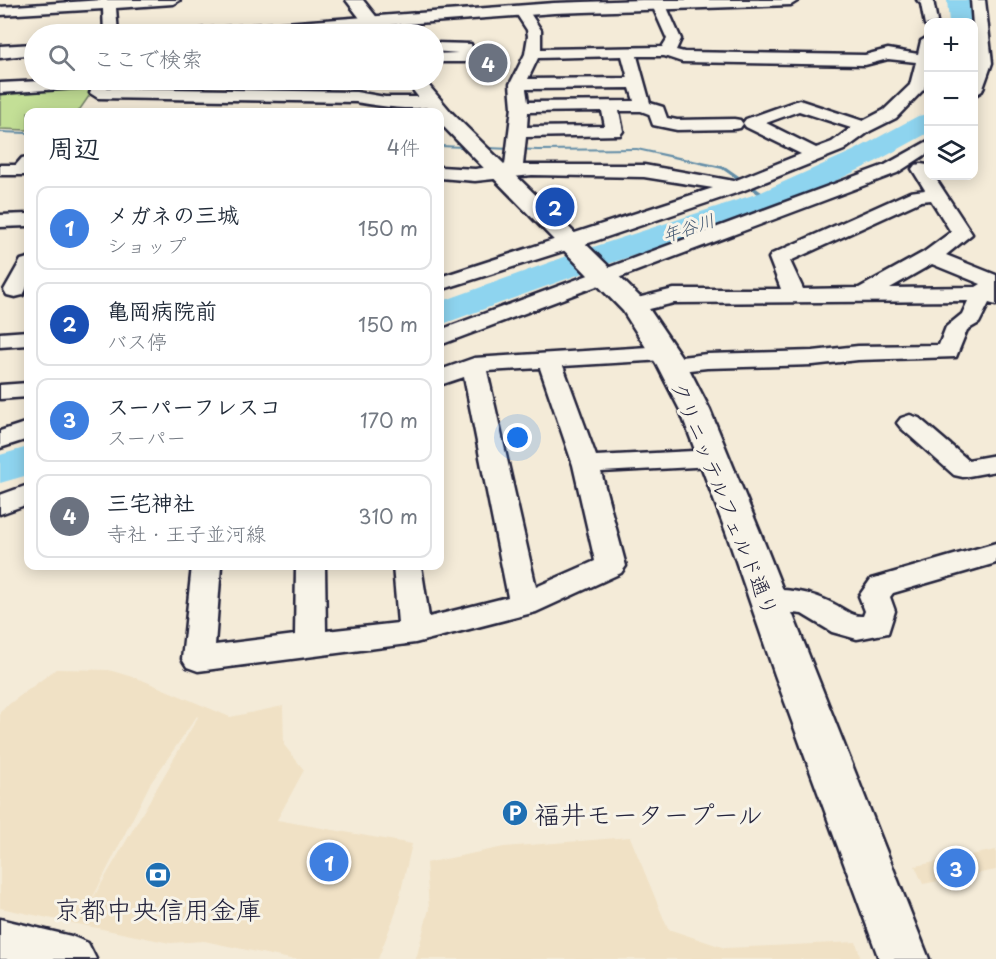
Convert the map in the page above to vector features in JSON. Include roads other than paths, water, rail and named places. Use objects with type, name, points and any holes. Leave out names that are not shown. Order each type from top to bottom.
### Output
[{"type":"main road","points":[[354,0],[373,24]]},
{"type":"main road","points":[[408,24],[520,10],[651,2],[791,0]]},
{"type":"main road","points":[[0,52],[24,50]]},
{"type":"main road","name":"クリニッテルフェルド通り","points":[[422,90],[437,108]]},
{"type":"main road","name":"クリニッテルフェルド通り","points":[[444,115],[633,306],[668,359],[695,410],[904,959]]},
{"type":"main road","points":[[0,942],[71,959]]},
{"type":"street","points":[[0,11],[109,2],[173,0]]},
{"type":"street","points":[[924,0],[928,2],[930,18]]},
{"type":"street","points":[[978,0],[984,63],[978,79]]},
{"type":"street","points":[[109,2],[110,24]]},
{"type":"street","points":[[651,2],[674,39],[666,51]]},
{"type":"street","points":[[502,173],[514,168],[520,107],[518,84],[533,54],[534,30],[520,10]]},
{"type":"street","points":[[444,47],[466,46],[466,57],[444,58]]},
{"type":"street","points":[[444,336],[587,259],[735,187],[838,146],[864,127],[890,114],[918,86],[924,59],[888,54],[865,60],[682,57],[666,51],[533,54]]},
{"type":"street","points":[[629,53],[643,106]]},
{"type":"street","points":[[580,54],[584,84]]},
{"type":"street","points":[[978,89],[992,85],[996,70]]},
{"type":"street","points":[[518,84],[638,83]]},
{"type":"street","points":[[0,88],[24,87]]},
{"type":"street","points":[[99,90],[98,93],[152,90]]},
{"type":"street","points":[[252,90],[356,97],[385,102],[431,102]]},
{"type":"street","points":[[816,155],[752,123],[799,105],[864,127]]},
{"type":"street","points":[[520,107],[643,106],[657,111],[659,121],[677,125],[734,124]]},
{"type":"street","points":[[517,132],[614,130],[610,107]]},
{"type":"street","points":[[444,283],[587,259],[880,173],[924,148]]},
{"type":"street","points":[[0,170],[21,171],[24,167]]},
{"type":"street","points":[[444,173],[543,170],[644,171],[723,183],[735,187]]},
{"type":"street","points":[[862,295],[931,256],[962,234],[921,170]]},
{"type":"street","points":[[795,296],[779,258],[917,196],[937,194]]},
{"type":"street","points":[[0,221],[24,220]]},
{"type":"street","points":[[931,256],[992,289]]},
{"type":"street","points":[[15,290],[24,272]]},
{"type":"street","points":[[633,306],[674,296],[862,295],[992,289]]},
{"type":"street","points":[[444,376],[474,365],[549,360],[948,352],[957,327],[971,318],[992,289]]},
{"type":"street","points":[[0,340],[24,338]]},
{"type":"street","points":[[206,570],[198,658],[415,632],[525,604],[611,566],[586,465],[549,360]]},
{"type":"street","points":[[474,365],[525,604]]},
{"type":"street","points":[[0,392],[24,390]]},
{"type":"street","points":[[910,423],[963,469],[996,463]]},
{"type":"street","points":[[0,440],[24,431]]},
{"type":"street","points":[[586,465],[713,458]]},
{"type":"street","points":[[0,505],[24,496]]},
{"type":"street","points":[[767,601],[813,607],[845,627],[863,630],[877,625],[880,611],[874,596],[882,585],[996,553]]},
{"type":"street","points":[[310,570],[311,645]]},
{"type":"street","points":[[407,570],[415,632]]},
{"type":"waterway","name":"年谷川","points":[[958,0],[960,18]]},
{"type":"waterway","name":"年谷川","points":[[444,313],[593,258],[770,200],[865,156],[924,124]]},
{"type":"waterway","points":[[0,132],[24,133]]},
{"type":"waterway","points":[[444,146],[538,150],[637,149],[724,168],[770,200]]},
{"type":"waterway","name":"年谷川","points":[[0,470],[24,461]]},
{"type":"place","name":"三宅神社","points":[[488,63]]},
{"type":"place","name":"亀岡病院前","points":[[555,207]]},
{"type":"place","name":"福井モータープール","points":[[515,813]]},
{"type":"place","name":"メガネの三城","points":[[329,862]]},
{"type":"place","name":"スーパーフレスコ","points":[[956,868]]},
{"type":"place","name":"京都中央信用金庫","points":[[158,875]]}]
